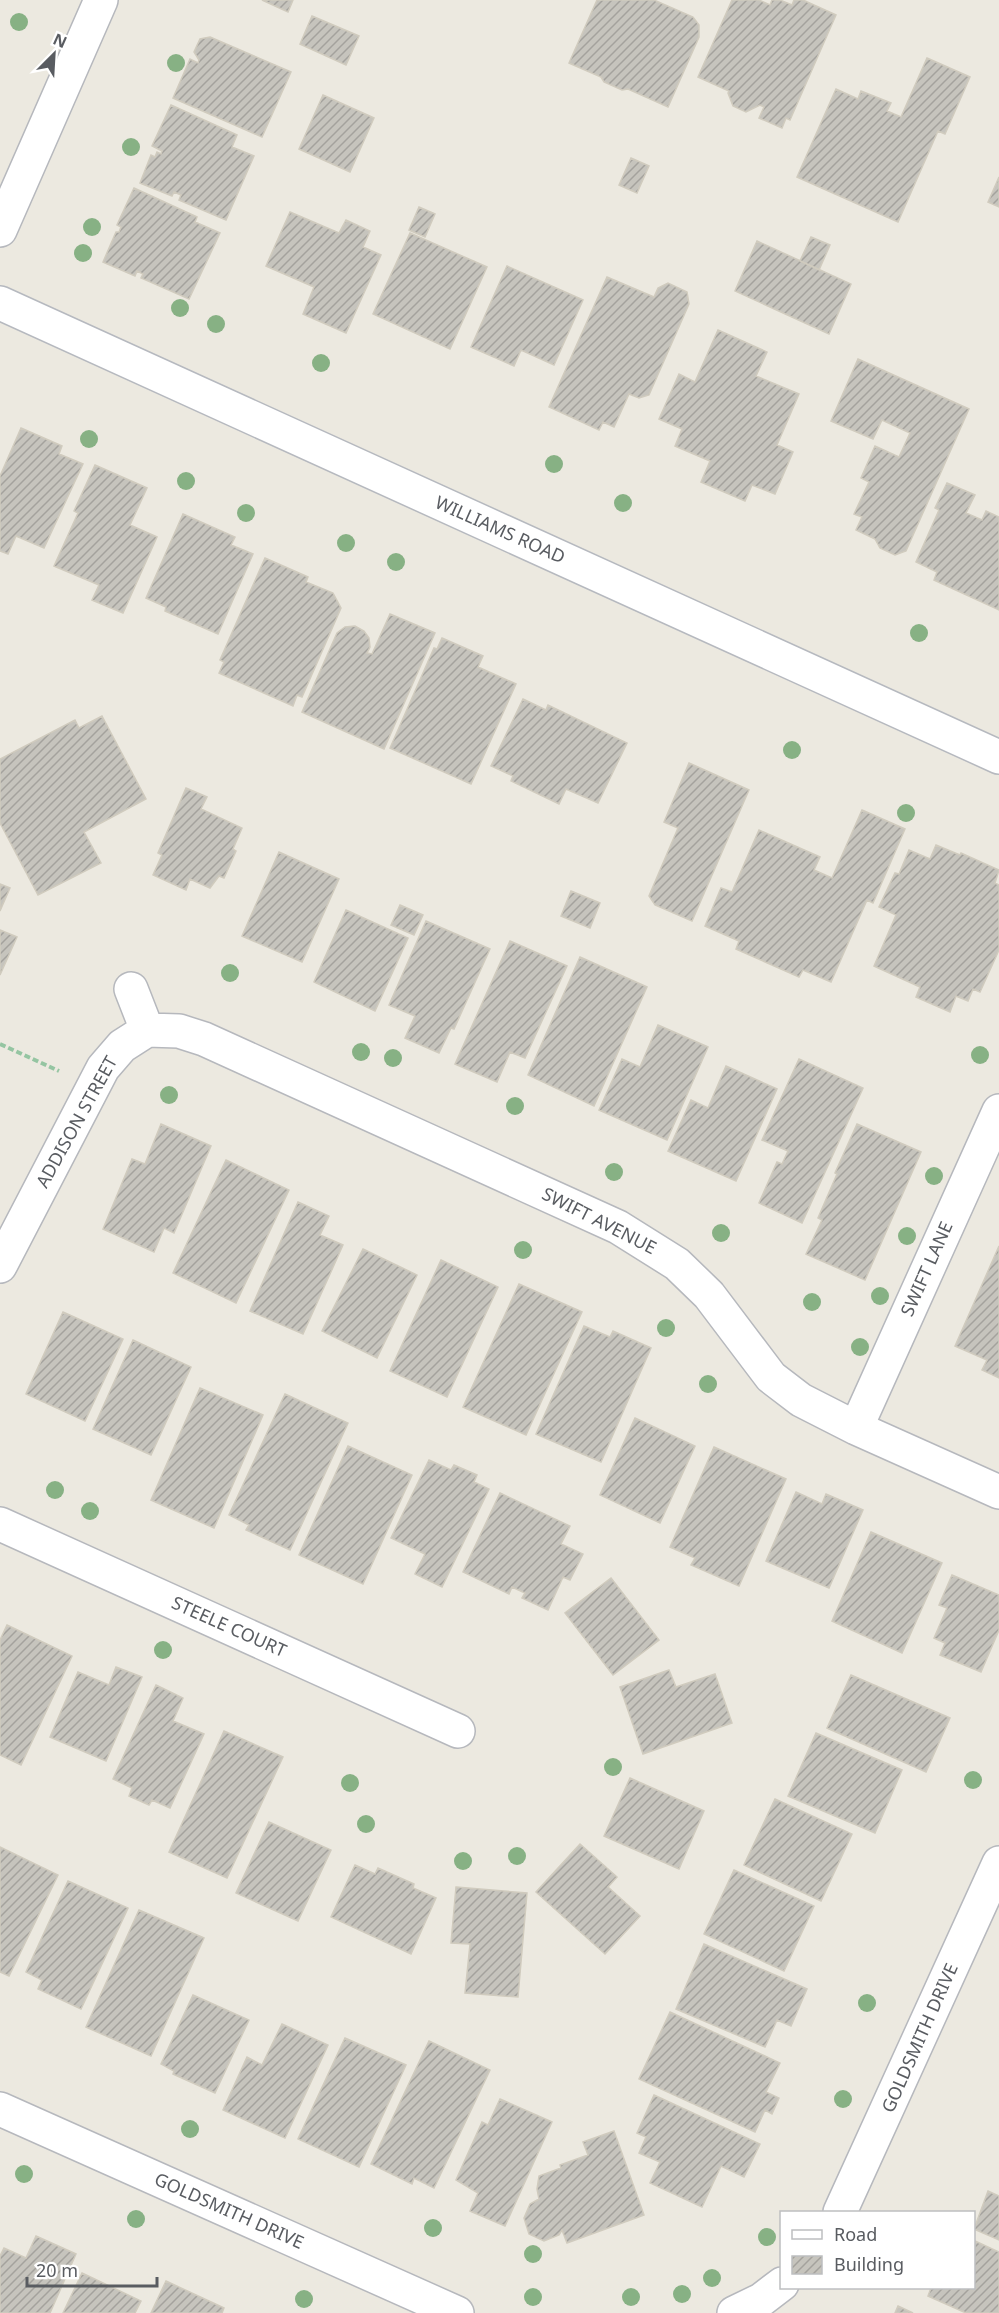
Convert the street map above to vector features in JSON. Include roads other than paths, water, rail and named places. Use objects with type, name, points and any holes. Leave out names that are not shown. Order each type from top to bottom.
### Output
[{"type":"street","points":[[0,230],[101,0]]},
{"type":"street","name":"WILLIAMS ROAD","points":[[0,303],[999,757]]},
{"type":"street","points":[[131,989],[147,1030]]},
{"type":"street","name":"ADDISON STREET","points":[[0,1266],[104,1068],[122,1046],[147,1030]]},
{"type":"street","name":"SWIFT AVENUE","points":[[147,1030],[179,1031],[204,1039],[618,1227],[677,1264],[709,1295],[771,1377],[801,1400],[856,1428],[999,1492]]},
{"type":"street","name":"SWIFT LANE","points":[[856,1428],[999,1111]]},
{"type":"street","name":"STEELE COURT","points":[[0,1524],[458,1731]]},
{"type":"street","name":"GOLDSMITH DRIVE","points":[[840,2211],[999,1863]]},
{"type":"street","name":"GOLDSMITH DRIVE","points":[[0,2109],[457,2313]]},
{"type":"street","points":[[734,2313],[761,2300],[780,2286]]}]
